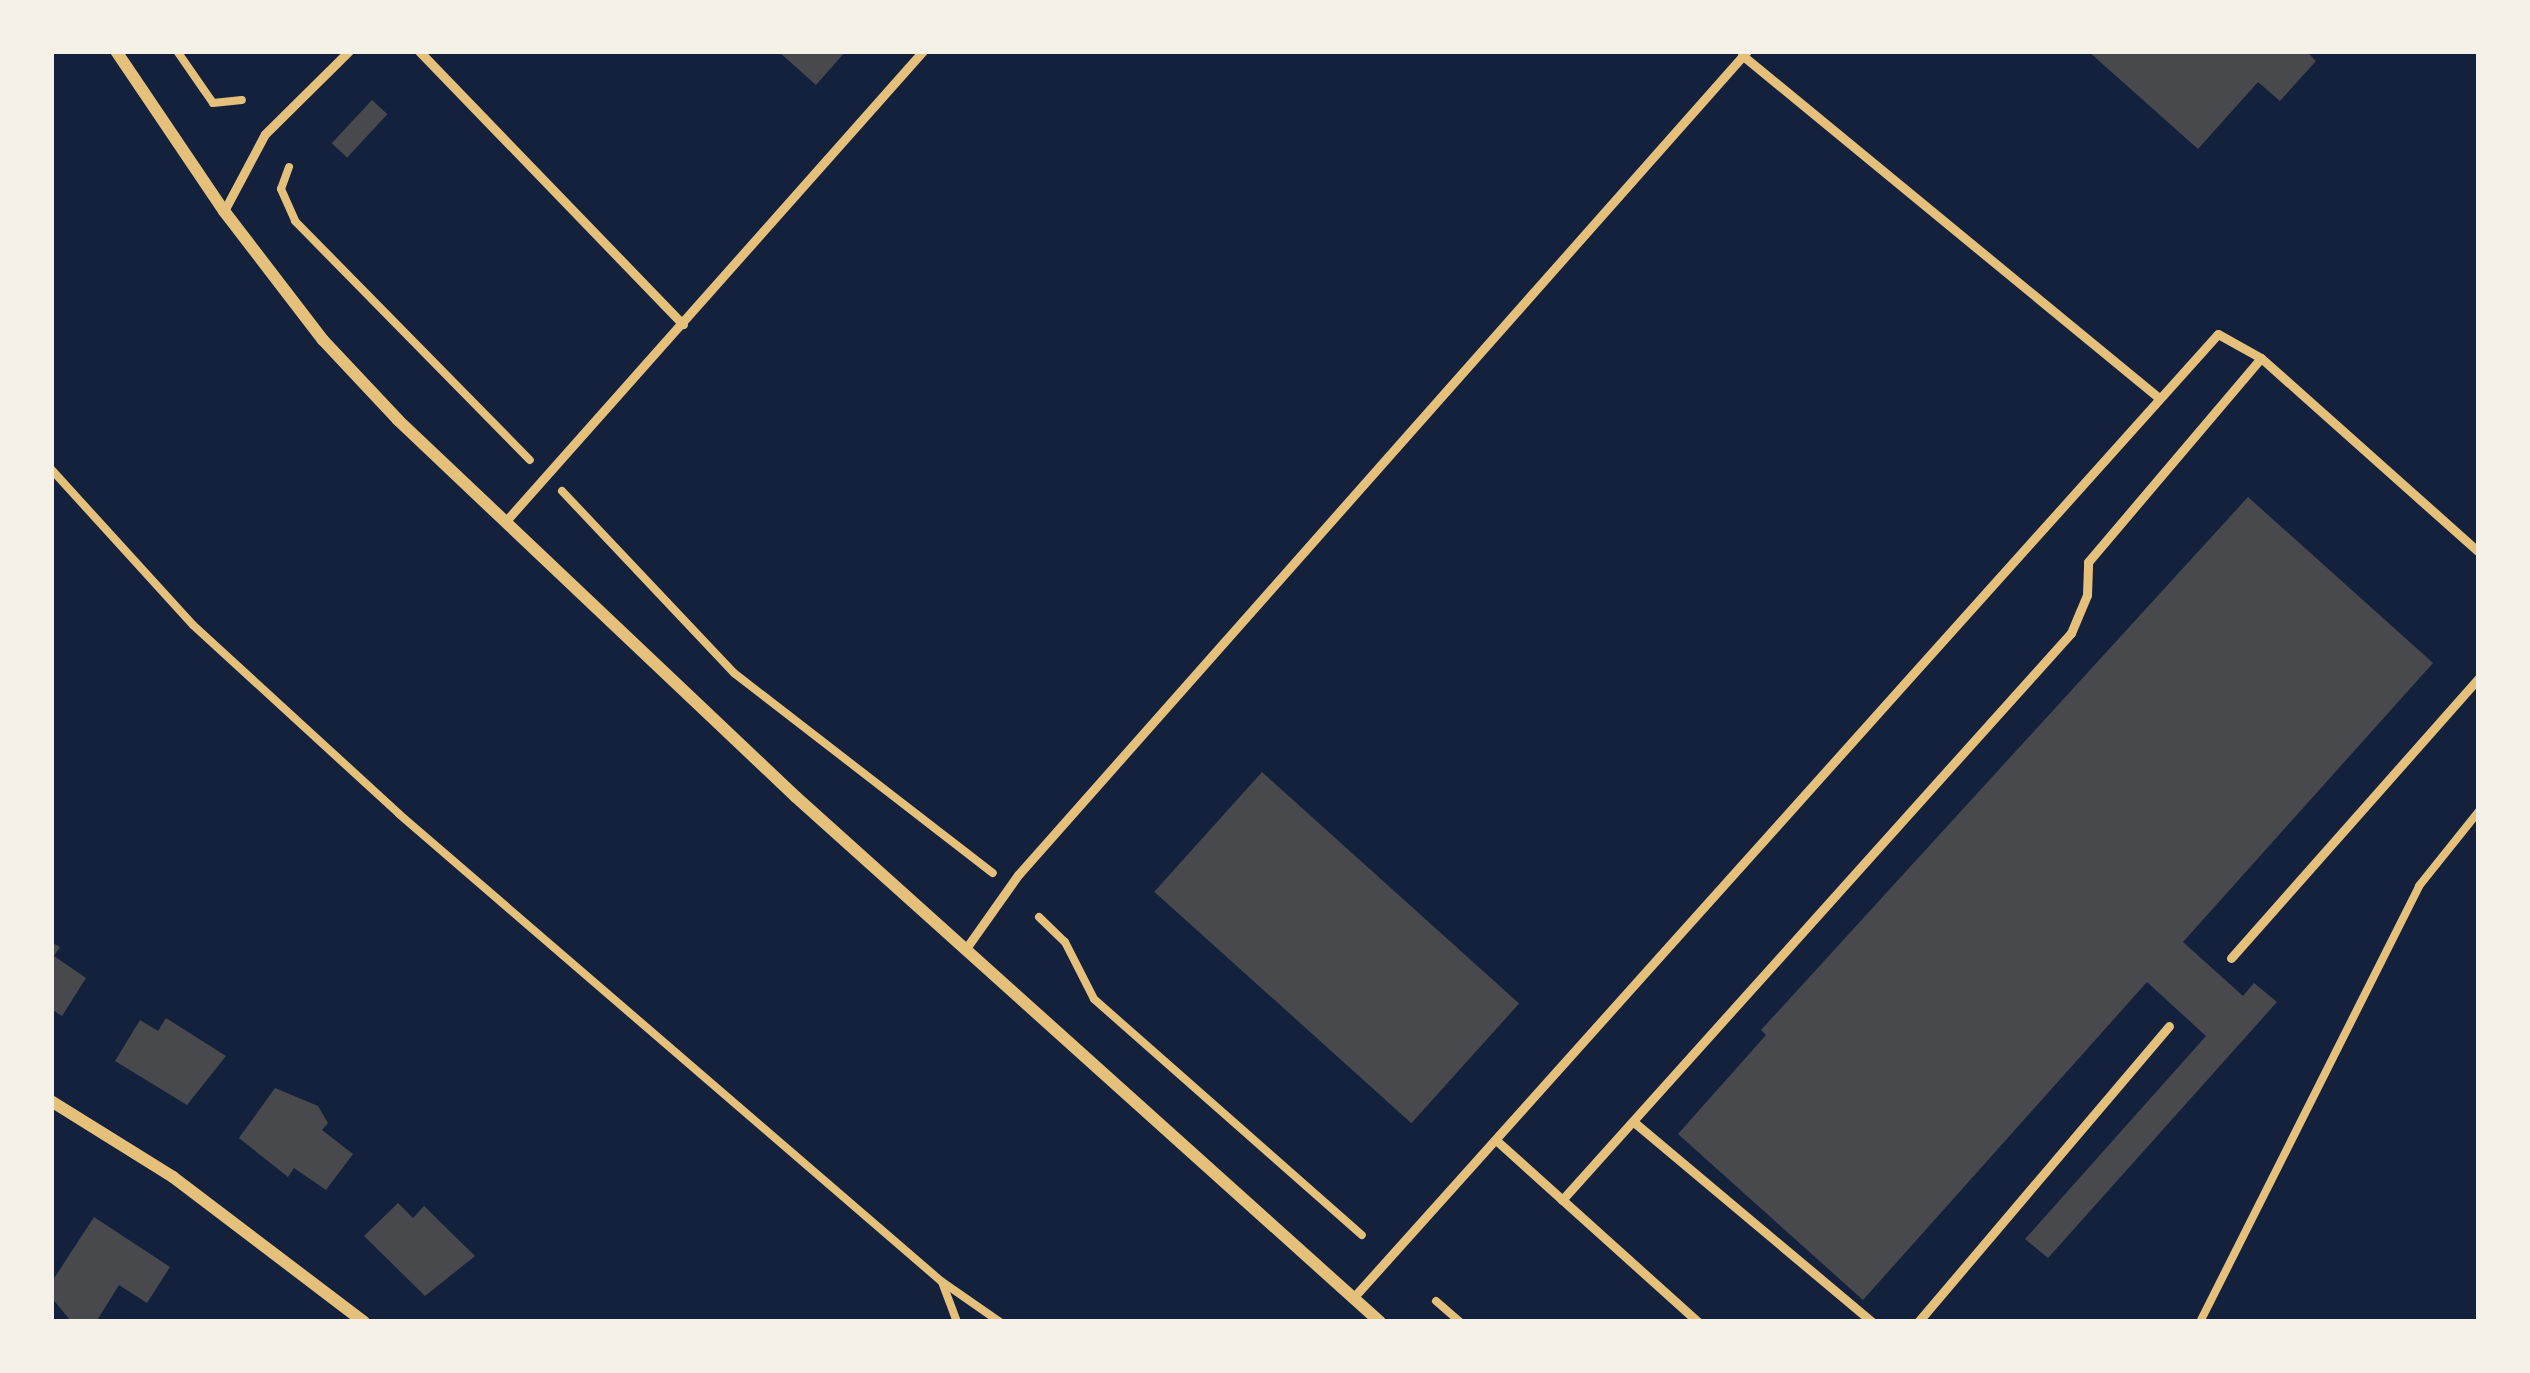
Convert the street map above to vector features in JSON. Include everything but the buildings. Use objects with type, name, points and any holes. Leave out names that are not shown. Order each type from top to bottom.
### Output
[{"type":"street","points":[[116,51],[224,211],[322,340],[505,522],[1380,1322]]},
{"type":"street","points":[[51,1101],[172,1177],[364,1322]]},
{"type":"lane","points":[[224,211],[265,134],[349,51]]},
{"type":"lane","points":[[418,51],[683,324]]},
{"type":"lane","points":[[505,522],[923,51]]},
{"type":"lane","points":[[967,947],[1018,875],[1744,53],[2158,398]]},
{"type":"lane","points":[[1353,1298],[2218,334],[2261,358],[2479,552]]},
{"type":"lane","points":[[1562,1200],[2071,633],[2088,562],[2261,358]]},
{"type":"lane","points":[[2231,958],[2479,678]]},
{"type":"lane","points":[[1918,1322],[2169,1026]]},
{"type":"lane","points":[[1635,1123],[1872,1322]]},
{"type":"lane","points":[[1497,1141],[1698,1322]]},
{"type":"path","points":[[177,51],[213,103],[242,100]]},
{"type":"path","points":[[289,166],[281,189],[295,221],[549,477],[734,673],[993,873]]},
{"type":"path","points":[[51,469],[193,626],[382,799],[941,1281],[1000,1322]]},
{"type":"path","points":[[2200,1322],[2419,886],[2479,811]]},
{"type":"path","points":[[1039,916],[1065,942],[1094,999],[1362,1235]]},
{"type":"path","points":[[941,1281],[957,1322]]},
{"type":"path","points":[[1436,1301],[1460,1322]]}]
